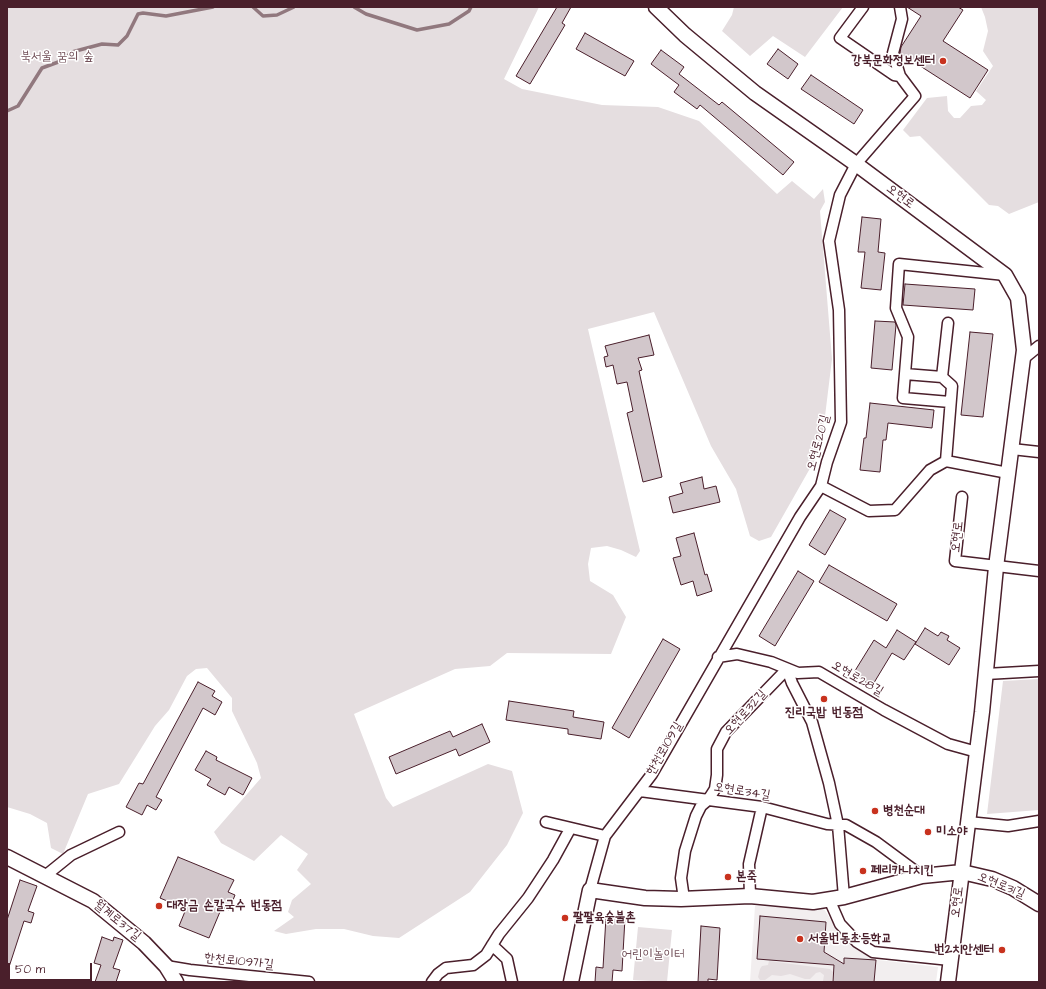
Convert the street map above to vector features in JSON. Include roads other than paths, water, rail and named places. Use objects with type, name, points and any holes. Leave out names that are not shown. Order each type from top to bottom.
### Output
[{"type":"street","name":"오현로","points":[[656,7],[685,35],[755,94],[856,164],[1005,275],[1018,298],[1024,350],[996,567],[977,752],[948,982]]},
{"type":"street","points":[[862,7],[840,38],[894,75],[900,76],[893,53],[902,19],[900,7]]},
{"type":"street","name":"오현로20길","points":[[718,657],[800,517],[821,486],[827,462],[841,422],[839,310],[829,241],[840,195],[856,164],[915,96],[900,76]]},
{"type":"street","points":[[950,402],[903,398],[908,337],[896,308],[899,264],[1005,275]]},
{"type":"street","points":[[942,377],[948,323]]},
{"type":"street","points":[[1023,359],[1039,346]]},
{"type":"street","points":[[905,374],[942,377],[952,386],[946,461]]},
{"type":"street","points":[[1012,449],[1039,452]]},
{"type":"street","points":[[821,486],[869,511],[895,510],[930,470],[946,461],[1008,473]]},
{"type":"street","name":"오현로","points":[[962,497],[955,561],[996,567]]},
{"type":"street","points":[[996,567],[1039,571]]},
{"type":"street","name":"오현로28길","points":[[718,657],[737,654],[771,662],[798,673],[819,672],[884,710],[948,744],[977,752]]},
{"type":"street","name":"한천로109길","points":[[571,982],[590,890],[605,836],[652,774],[718,657]]},
{"type":"street","points":[[787,669],[792,683],[812,722],[838,825],[844,896]]},
{"type":"street","name":"오현로32길","points":[[684,899],[681,878],[685,851],[696,816],[701,806],[708,800],[715,789],[718,775],[717,749],[726,732],[787,669]]},
{"type":"street","points":[[986,674],[1039,671]]},
{"type":"street","name":"오현로34길","points":[[640,791],[762,807],[827,824],[846,825],[876,842],[922,876]]},
{"type":"street","points":[[750,896],[749,864],[762,807]]},
{"type":"street","points":[[968,822],[1008,826],[1039,821]]},
{"type":"street","points":[[546,822],[570,829],[605,836]]},
{"type":"street","points":[[432,982],[438,974],[446,968],[476,963],[486,955],[528,898],[553,860],[570,829]]},
{"type":"street","points":[[45,876],[71,855],[119,832]]},
{"type":"street","name":"월계로37길","points":[[7,857],[94,901],[144,943],[166,966],[176,982]]},
{"type":"street","points":[[590,890],[645,898],[684,899],[750,896],[813,902],[844,896],[922,876],[962,872]]},
{"type":"street","name":"오현로31길","points":[[962,872],[992,879],[1013,888],[1039,904]]},
{"type":"street","points":[[829,899],[840,924],[857,942],[872,952],[950,960]]},
{"type":"street","points":[[492,945],[508,959],[512,982]]},
{"type":"street","name":"한천로109가길","points":[[166,966],[190,970],[309,982]]},
{"type":"waterway","points":[[7,111],[18,106],[42,68],[61,61],[72,52],[102,44],[118,45],[127,36],[138,14],[143,13],[166,16],[213,7]]},
{"type":"waterway","points":[[253,7],[263,16],[277,15],[294,7]]},
{"type":"waterway","points":[[354,7],[366,14],[417,30],[449,24],[469,11],[471,7]]},
{"type":"place","name":"강북문화정보센터","points":[[943,61]]},
{"type":"place","name":"진리국밥 번동점","points":[[824,699]]},
{"type":"place","name":"병천순대","points":[[875,811]]},
{"type":"place","name":"미소야","points":[[928,832]]},
{"type":"place","name":"페리카나치킨","points":[[863,871]]},
{"type":"place","name":"본죽","points":[[728,877]]},
{"type":"place","name":"대장금 손칼국수 번동점","points":[[159,906]]},
{"type":"place","name":"팔팔육숯불촌","points":[[565,918]]},
{"type":"place","name":"서울번동초등학교","points":[[800,939]]},
{"type":"place","name":"번2치안센터","points":[[1002,950]]},
{"type":"park label","name":"북서울 꿈의 숲","points":[[57,57]]},
{"type":"park label","name":"어린이놀이터","points":[[653,955]]}]
